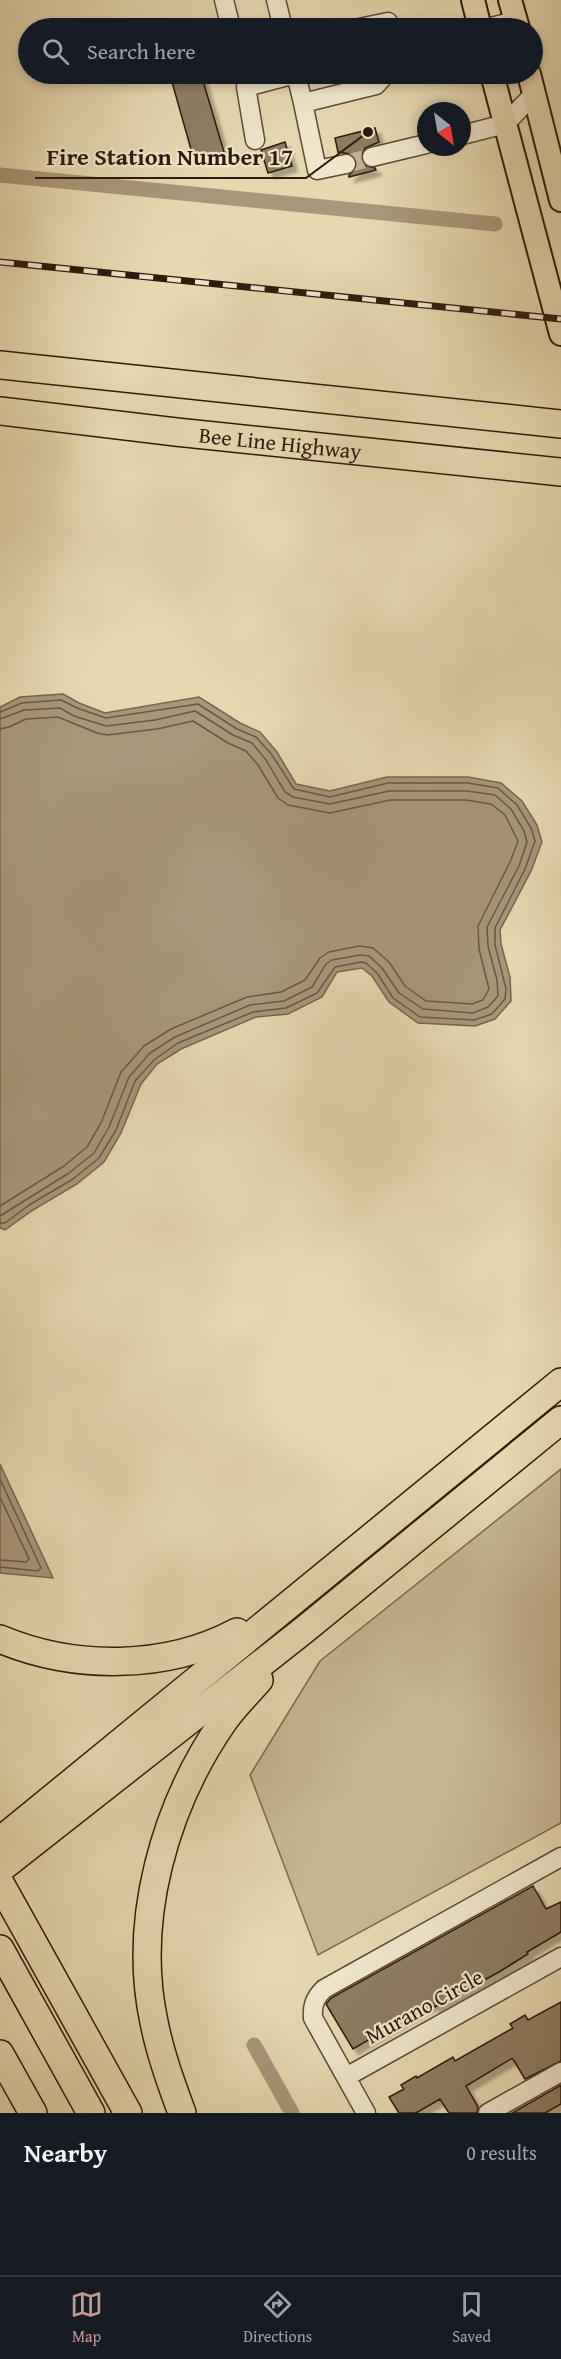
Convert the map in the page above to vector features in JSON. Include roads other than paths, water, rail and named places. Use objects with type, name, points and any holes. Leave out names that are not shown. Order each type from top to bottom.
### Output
[{"type":"highway","points":[[0,365],[561,424]]},
{"type":"highway","name":"Bee Line Highway","points":[[0,411],[176,432],[561,472]]},
{"type":"highway","points":[[0,1869],[11,1841],[281,1609],[561,1382]]},
{"type":"highway","points":[[11,1841],[304,1630],[561,1420]]},
{"type":"highway","points":[[0,1639],[21,1648],[69,1659],[127,1662],[168,1656],[214,1644],[281,1609]]},
{"type":"highway","points":[[182,2113],[165,2069],[153,2019],[147,1965],[151,1908],[161,1856],[174,1817],[198,1762],[224,1720],[304,1630]]},
{"type":"highway","points":[[0,1883],[129,2113]]},
{"type":"highway","points":[[0,1949],[91,2113]]},
{"type":"highway","points":[[0,2054],[33,2113]]},
{"type":"main road","points":[[473,0],[478,18]]},
{"type":"main road","points":[[495,84],[561,334]]},
{"type":"main road","points":[[532,84],[561,200]]},
{"type":"street","points":[[224,0],[228,18]]},
{"type":"street","points":[[276,0],[280,18]]},
{"type":"street","points":[[245,84],[255,140]]},
{"type":"street","points":[[298,84],[317,170],[346,164]]},
{"type":"street","points":[[303,103],[377,84]]},
{"type":"street","points":[[471,133],[506,124],[532,84]]},
{"type":"street","points":[[372,157],[417,146]]},
{"type":"street","points":[[366,2113],[313,2018],[313,2009],[318,1995],[324,1989],[561,1857]]},
{"type":"street","name":"Murano Circle","points":[[346,2078],[561,1958]]},
{"type":"street","points":[[488,2113],[561,2072]]},
{"type":"water","points":[[63,694],[105,713],[199,697],[240,723],[260,732],[277,752],[296,784],[330,791],[387,777],[468,777],[501,783],[522,801],[537,825],[542,842],[531,871],[500,930],[501,944],[510,977],[511,1001],[495,1019],[475,1026],[418,1023],[389,1002],[372,976],[362,968],[337,972],[322,997],[288,1014],[256,1017],[181,1049],[157,1064],[141,1084],[121,1133],[104,1162],[77,1184],[5,1230],[0,1228],[0,707],[20,697]]},
{"type":"water","points":[[0,1464],[53,1578],[0,1573]]},
{"type":"waterway","points":[[0,175],[495,224]]},
{"type":"waterway","points":[[254,2045],[292,2113]]},
{"type":"tunnel","points":[[346,164],[372,157]]},
{"type":"railway","points":[[0,262],[561,319]]},
{"type":"place","name":"Fire Station Number 17","points":[[368,132]]}]
